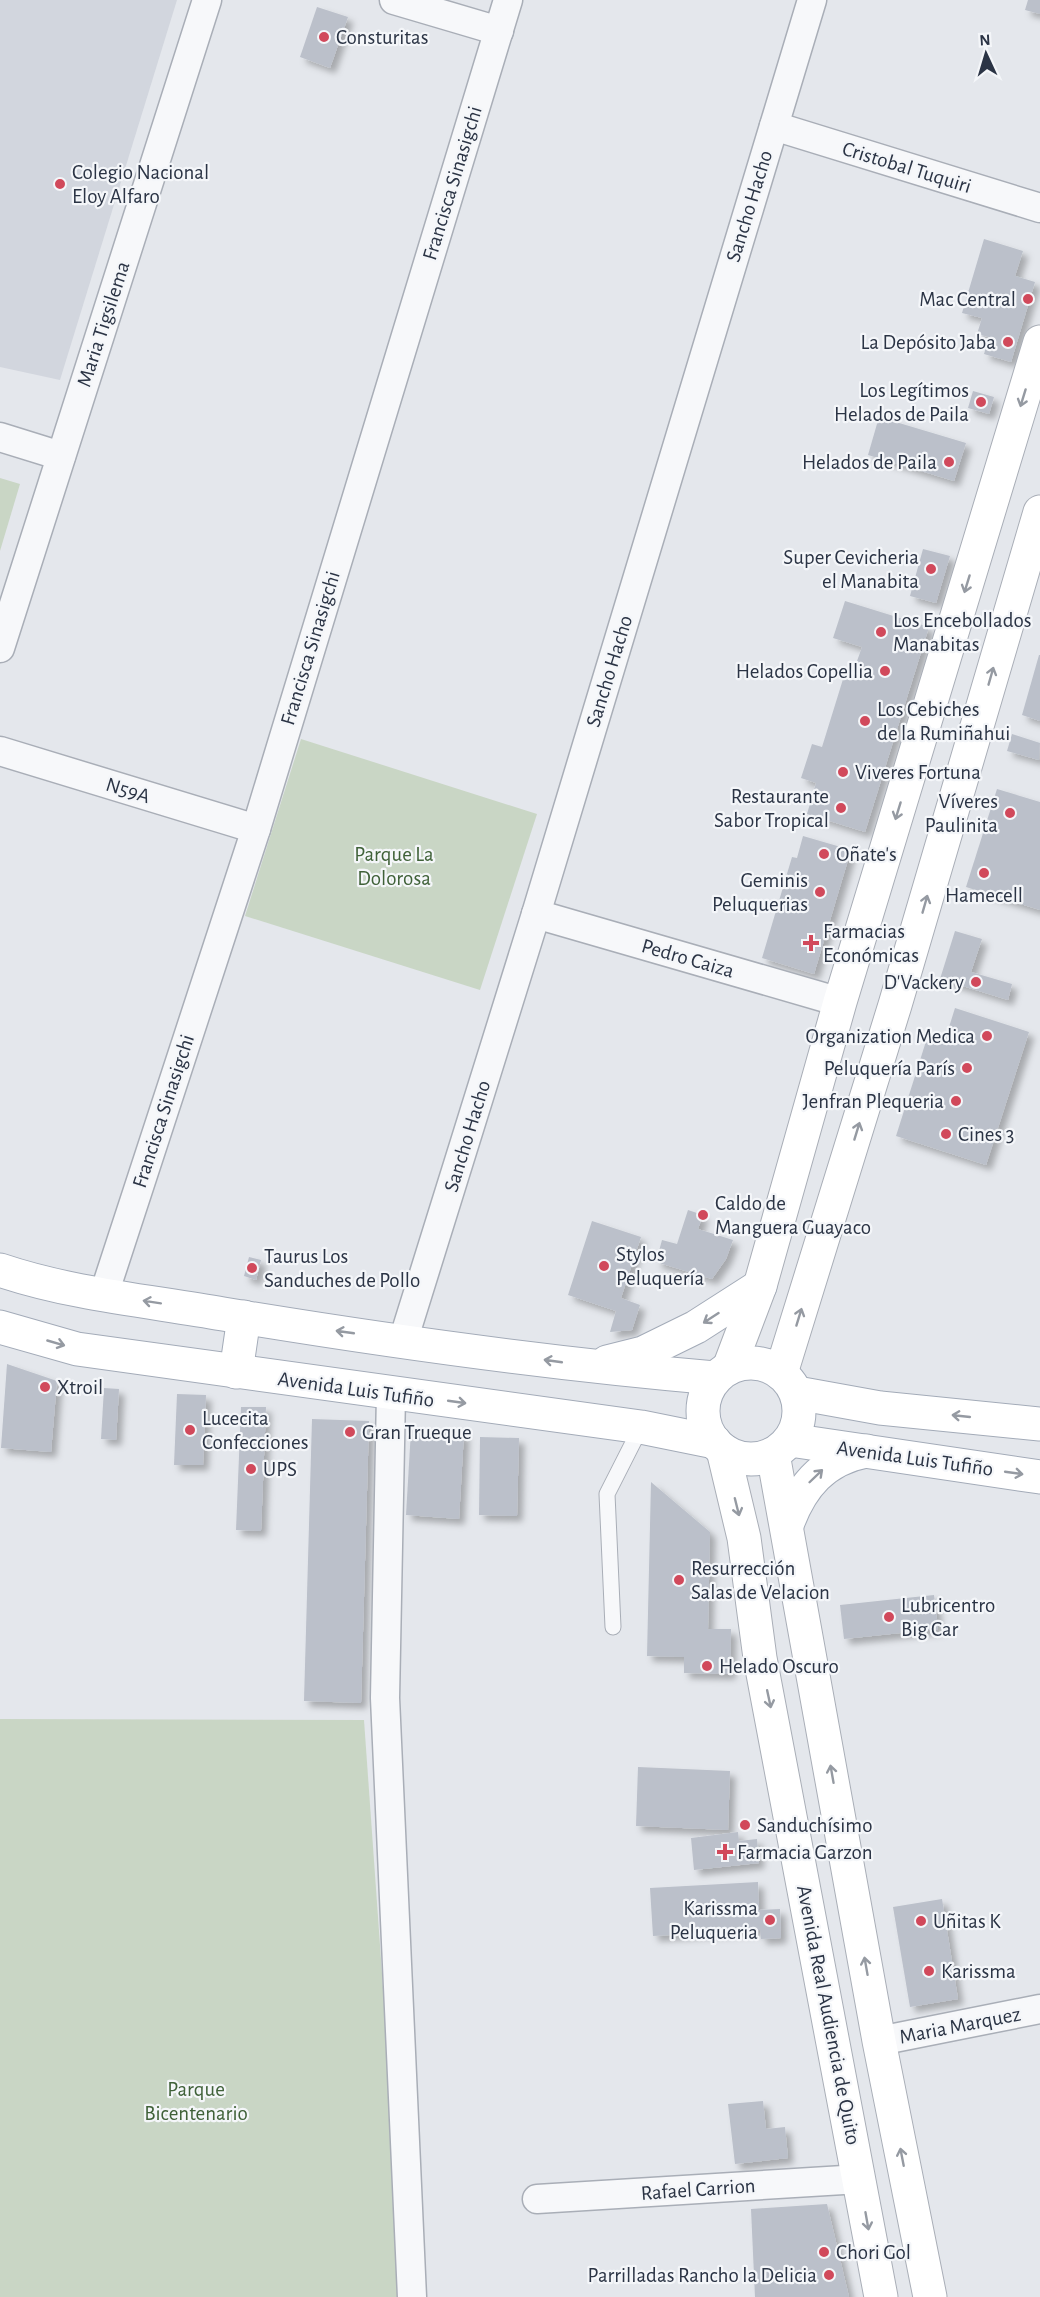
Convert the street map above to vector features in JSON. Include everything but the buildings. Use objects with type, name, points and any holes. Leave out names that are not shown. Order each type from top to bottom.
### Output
[{"type":"main road","points":[[1040,342],[840,1002],[760,1286],[722,1373],[704,1398],[703,1410],[708,1432],[719,1446],[748,1459],[782,1447],[799,1422],[800,1413],[789,1383],[896,1005],[1035,545],[1040,512]]},
{"type":"main road","points":[[0,1270],[25,1278],[104,1294],[244,1317],[590,1366],[722,1373],[747,1363],[765,1365],[789,1383],[880,1408],[1040,1424]]},
{"type":"main road","points":[[590,1366],[643,1353],[696,1327],[760,1286]]},
{"type":"main road","points":[[236,1372],[244,1317]]},
{"type":"main road","name":"Avenida Luis Tufiño","points":[[0,1327],[76,1349],[641,1427],[719,1446]]},
{"type":"main road","name":"Avenida Real Audiencia de Quito","points":[[719,1446],[744,1538],[759,1658],[881,2297]]},
{"type":"main road","points":[[782,1447],[787,1525],[879,2041],[930,2297]]},
{"type":"main road","name":"Avenida Luis Tufiño","points":[[782,1447],[866,1451],[1040,1477]]},
{"type":"main road","points":[[787,1525],[803,1491],[820,1472],[843,1457],[866,1451]]},
{"type":"street","name":"Maria Tigsilema","points":[[0,648],[207,0]]},
{"type":"street","points":[[394,0],[499,31]]},
{"type":"street","name":"Francisca Sinasigchi","points":[[104,1294],[256,829],[508,0]]},
{"type":"street","name":"Sancho Hacho","points":[[403,1341],[536,914],[812,0]]},
{"type":"street","name":"Cristobal Tuquiri","points":[[774,126],[1040,208]]},
{"type":"street","points":[[0,437],[61,456]]},
{"type":"street","name":"N59A","points":[[0,751],[256,829]]},
{"type":"street","name":"Pedro Caiza","points":[[536,914],[840,1002]]},
{"type":"street","points":[[391,1394],[385,1698],[412,2297]]},
{"type":"street","name":"Maria Marquez","points":[[879,2041],[1040,2009]]},
{"type":"street","name":"Rafael Carrion","points":[[537,2199],[860,2179]]},
{"type":"lane","points":[[613,1627],[607,1494],[641,1427]]},
{"type":"shaded area","name":"Colegio Nacional Eloy Alfaro","points":[[0,0],[177,0],[60,380],[0,367]]},
{"type":"green space","points":[[0,478],[20,484],[0,551]]},
{"type":"green space","name":"Parque La Dolorosa","points":[[301,739],[537,814],[480,990],[245,916]]},
{"type":"green space","name":"Parque Bicentenario","points":[[0,1719],[364,1720],[405,2297],[0,2297]]},
{"type":"place","name":"Consturitas","points":[[324,37]]},
{"type":"place","name":"Colegio Nacional Eloy Alfaro","points":[[60,184]]},
{"type":"place","name":"Mac Central","points":[[1028,299]]},
{"type":"place","name":"La Depósito Jaba","points":[[1008,342]]},
{"type":"place","name":"Los Legítimos Helados de Paila","points":[[981,402]]},
{"type":"place","name":"Helados de Paila","points":[[949,462]]},
{"type":"place","name":"Super Cevicheria el Manabita","points":[[931,569]]},
{"type":"place","name":"Los Encebollados Manabitas","points":[[881,632]]},
{"type":"place","name":"Helados Copellia","points":[[885,671]]},
{"type":"place","name":"Los Cebiches de la Rumiñahui","points":[[865,721]]},
{"type":"place","name":"Viveres Fortuna","points":[[843,772]]},
{"type":"place","name":"Restaurante Sabor Tropical","points":[[841,808]]},
{"type":"place","name":"Víveres Paulinita","points":[[1010,813]]},
{"type":"place","name":"Oñate's","points":[[824,854]]},
{"type":"place","name":"Hamecell","points":[[984,873]]},
{"type":"place","name":"Geminis Peluquerias","points":[[820,892]]},
{"type":"place","name":"Farmacias Económicas","points":[[811,943]]},
{"type":"place","name":"D'Vackery","points":[[976,982]]},
{"type":"place","name":"Organization Medica","points":[[987,1036]]},
{"type":"place","name":"Peluquería París","points":[[967,1068]]},
{"type":"place","name":"Jenfran Plequeria","points":[[956,1101]]},
{"type":"place","name":"Cines 3","points":[[946,1134]]},
{"type":"place","name":"Caldo de Manguera Guayaco","points":[[703,1215]]},
{"type":"place","name":"Stylos Peluquería","points":[[604,1266]]},
{"type":"place","name":"Taurus Los Sanduches de Pollo","points":[[252,1268]]},
{"type":"place","name":"Xtroil","points":[[45,1387]]},
{"type":"place","name":"Lucecita Confecciones","points":[[190,1430]]},
{"type":"place","name":"Gran Trueque","points":[[350,1432]]},
{"type":"place","name":"UPS","points":[[251,1469]]},
{"type":"place","name":"Resurrección Salas de Velacion","points":[[679,1580]]},
{"type":"place","name":"Lubricentro Big Car","points":[[889,1617]]},
{"type":"place","name":"Helado Oscuro","points":[[707,1666]]},
{"type":"place","name":"Sanduchísimo","points":[[745,1825]]},
{"type":"place","name":"Farmacia Garzon","points":[[725,1852]]},
{"type":"place","name":"Karissma Peluqueria","points":[[770,1920]]},
{"type":"place","name":"Uñitas K","points":[[921,1921]]},
{"type":"place","name":"Karissma","points":[[929,1971]]},
{"type":"place","name":"Chori Gol","points":[[824,2252]]},
{"type":"place","name":"Parrilladas Rancho la Delicia","points":[[829,2275]]}]
